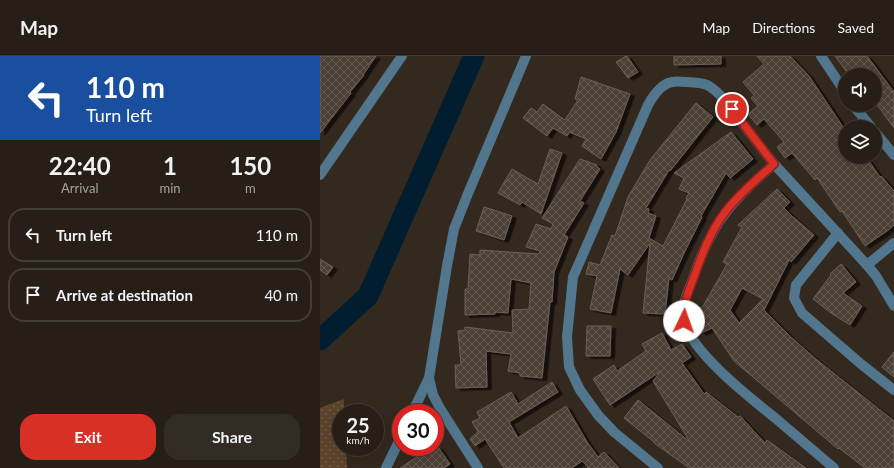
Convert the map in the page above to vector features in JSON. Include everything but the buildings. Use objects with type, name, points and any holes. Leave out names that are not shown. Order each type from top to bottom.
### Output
[{"type":"street","points":[[320,175],[402,56]]},
{"type":"street","points":[[416,404],[429,378],[446,266],[454,229],[526,56]]},
{"type":"street","points":[[821,56],[838,82]]},
{"type":"street","points":[[658,468],[614,432],[598,415],[580,390],[569,367],[567,337],[573,277],[648,105],[653,95],[662,87],[671,82],[704,83],[714,89],[723,98],[774,164],[867,264],[894,306]]},
{"type":"street","points":[[859,112],[865,120]]},
{"type":"street","points":[[882,140],[894,155]]},
{"type":"street","points":[[774,164],[739,197],[726,212],[712,233],[701,256],[685,299],[683,311],[684,321],[695,342],[727,378],[834,468]]},
{"type":"street","points":[[838,233],[796,285],[794,298],[802,313],[860,364],[894,390]]},
{"type":"street","points":[[867,264],[894,243]]},
{"type":"street","points":[[429,378],[433,395],[441,410],[478,468]]},
{"type":"street","points":[[386,468],[392,456]]},
{"type":"shaded area","points":[[344,399],[344,404],[332,404],[332,456],[346,456],[347,468],[320,468],[320,408]]},
{"type":"waterway","points":[[320,340],[368,296],[474,56]]},
{"type":"route","points":[[684,321],[683,311],[685,299],[701,256],[712,233],[726,212],[748,187],[774,164],[732,109]]}]
